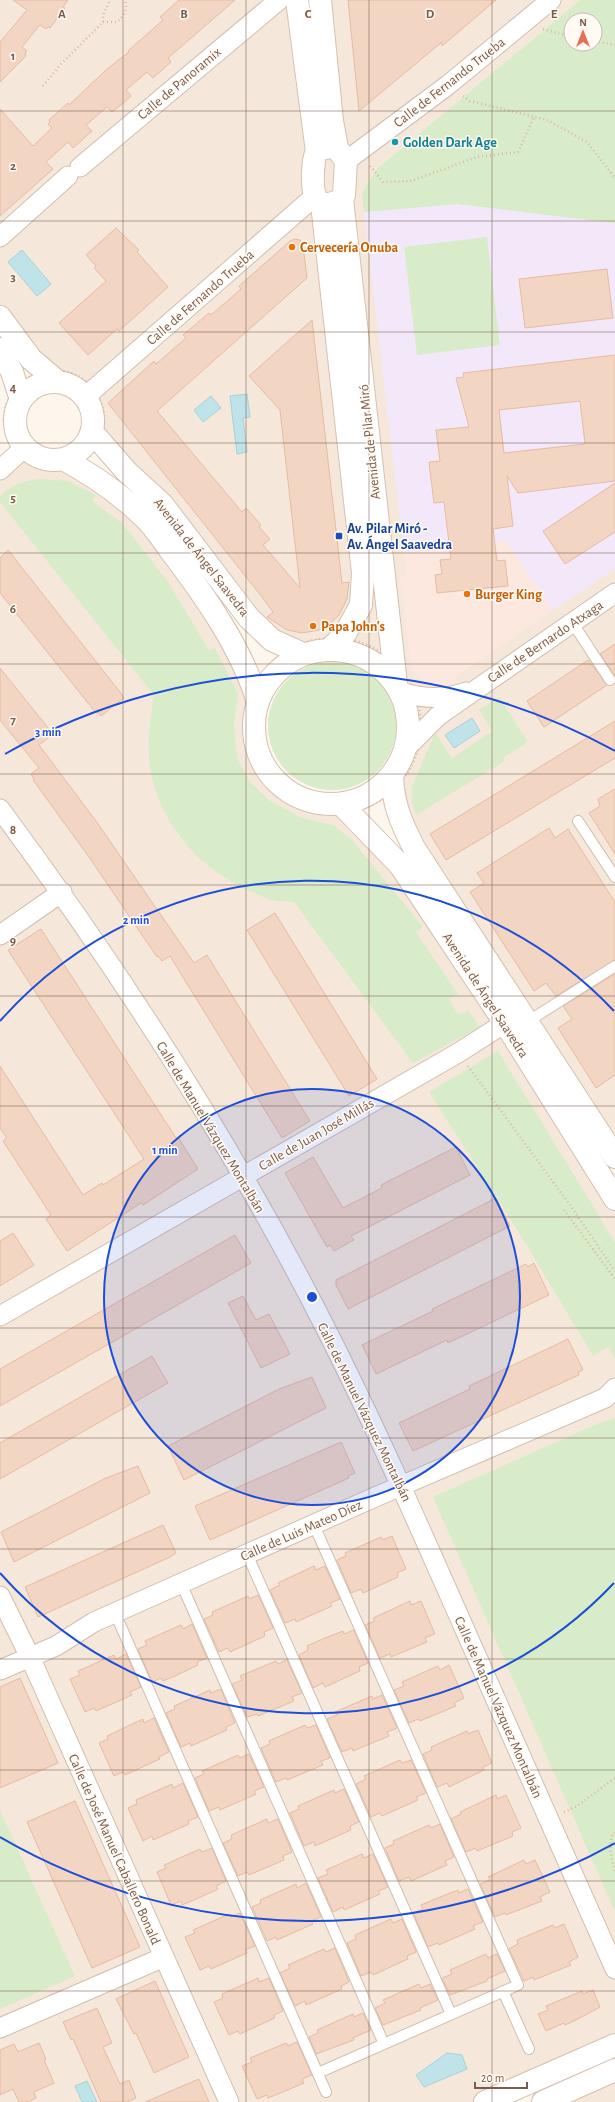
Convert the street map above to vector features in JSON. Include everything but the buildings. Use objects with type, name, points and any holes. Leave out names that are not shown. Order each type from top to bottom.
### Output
[{"type":"street","name":"Calle de Panoramix","points":[[0,237],[74,171],[279,0]]},
{"type":"street","points":[[297,0],[340,153]]},
{"type":"street","points":[[320,0],[332,121],[340,153],[326,200]]},
{"type":"street","name":"Calle de Fernando Trueba","points":[[340,153],[448,85],[551,0]]},
{"type":"street","points":[[326,200],[313,175],[340,153]]},
{"type":"street","name":"Calle de Fernando Trueba","points":[[89,393],[326,200]]},
{"type":"street","name":"Avenida de Pilar Miró","points":[[326,200],[409,730],[406,748],[392,782],[345,808],[318,803],[297,796],[279,783],[265,766],[256,746],[254,724],[256,695],[290,660],[296,651],[335,644],[361,605],[363,573],[326,200]]},
{"type":"street","points":[[0,317],[31,359],[51,377],[78,390],[89,393],[95,437],[75,453],[69,462],[49,459],[21,450]]},
{"type":"street","points":[[0,349],[19,393],[15,424],[21,450]]},
{"type":"street","points":[[19,393],[30,390],[44,383],[51,377]]},
{"type":"street","name":"Avenida de Ángel Saavedra","points":[[95,437],[126,471],[162,504],[249,618],[272,640],[296,651]]},
{"type":"street","points":[[0,470],[21,450]]},
{"type":"street","name":"Avenida de Ángel Saavedra","points":[[69,462],[112,488],[146,518],[187,572],[226,631],[256,695]]},
{"type":"street","name":"Calle de Bernardo Atxaga","points":[[406,748],[421,731],[438,716],[615,593]]},
{"type":"street","points":[[335,644],[380,666],[402,684]]},
{"type":"street","name":"Calle de Bernardo Atxaga","points":[[402,684],[454,697],[475,689]]},
{"type":"street","name":"Avenida de Ángel Saavedra","points":[[392,782],[398,818],[414,848],[615,1157]]},
{"type":"street","name":"Avenida de Ángel Saavedra","points":[[345,808],[400,865],[506,1023],[615,1199]]},
{"type":"street","name":"Calle de Manuel Vázquez Montalbán","points":[[0,809],[62,892],[134,998],[243,1176],[329,1334],[401,1486],[615,1969]]},
{"type":"street","points":[[0,935],[62,892]]},
{"type":"street","name":"Calle de Juan José Millás","points":[[0,1316],[458,1053],[506,1023]]},
{"type":"street","name":"Calle de Luis Mateo Díez","points":[[0,1670],[56,1646],[94,1622],[114,1613],[314,1524],[612,1395]]},
{"type":"street","name":"Calle de José Manuel Caballero Bonald","points":[[0,1596],[30,1656],[229,2102]]},
{"type":"street","points":[[0,2028],[164,1957]]},
{"type":"street","points":[[485,2102],[615,2045]]},
{"type":"street","points":[[543,2102],[615,2070]]},
{"type":"lane","points":[[572,622],[610,680]]},
{"type":"lane","points":[[578,821],[615,877]]},
{"type":"lane","points":[[527,1022],[615,966]]},
{"type":"lane","points":[[314,1524],[518,1985],[318,2073]]},
{"type":"lane","points":[[247,1554],[451,2014]]},
{"type":"lane","points":[[181,1583],[384,2044]]},
{"type":"lane","points":[[114,1613],[326,2092]]},
{"type":"lane","points":[[503,1991],[529,2049]]},
{"type":"path","points":[[103,22],[103,15],[110,0]]},
{"type":"path","points":[[43,86],[66,59],[103,22],[117,22],[122,17],[126,10],[125,0]]},
{"type":"path","points":[[528,20],[547,32],[563,35]]},
{"type":"path","points":[[603,43],[615,45]]},
{"type":"path","points":[[448,85],[470,101],[547,120],[587,142],[615,178]]},
{"type":"path","points":[[340,153],[372,169],[384,182],[411,181],[477,157],[518,152],[534,117]]},
{"type":"path","points":[[58,370],[74,374],[89,393],[100,400],[104,412],[104,426],[95,437],[94,451],[85,460],[69,462],[60,470],[45,470],[30,465],[21,450],[9,444],[3,418],[6,404],[19,393],[31,376],[51,377],[58,370]]},
{"type":"path","points":[[316,640],[335,644],[359,642],[377,650],[402,684],[421,731],[414,761],[403,779],[392,782],[373,804],[345,808],[333,814],[307,810],[284,799],[268,786],[253,764],[246,744],[244,723],[247,703],[256,695],[271,663],[316,640]]},
{"type":"path","points":[[402,684],[404,674],[402,684]]},
{"type":"path","points":[[458,1053],[570,1205],[615,1271]]},
{"type":"path","points":[[564,1210],[615,1279]]},
{"type":"path","points":[[549,1819],[577,1806],[615,1778]]},
{"type":"path","points":[[615,1833],[612,1834],[610,1850],[615,1872]]},
{"type":"shaded area","points":[[0,0],[580,0],[566,12],[563,12],[563,14],[521,49],[615,75],[615,1139],[417,837],[403,808],[402,785],[420,731],[417,707],[408,679],[382,653],[349,643],[303,654],[290,648],[92,432],[93,420],[91,408],[85,397],[69,384],[0,317]]},
{"type":"shaded area","points":[[457,204],[615,223],[615,569],[553,610],[506,541],[404,553],[364,212]]},
{"type":"shaded area","points":[[25,447],[36,455],[49,459],[63,459],[145,518],[258,702],[254,724],[256,746],[265,766],[279,783],[297,796],[318,803],[341,804],[399,865],[615,1199],[615,2045],[485,2102],[0,2102],[0,470]]},
{"type":"shaded area","points":[[506,541],[553,610],[454,677],[457,683],[440,688],[428,684],[418,678],[411,665],[400,576],[407,576],[404,553]]},
{"type":"shaded area","points":[[615,2070],[615,2102],[543,2102]]},
{"type":"green space","points":[[580,0],[615,0],[615,223],[457,204],[364,212],[362,193],[377,169],[563,14],[563,52],[603,52],[603,12],[566,12]]},
{"type":"green space","points":[[487,237],[500,345],[417,355],[404,247]]},
{"type":"green space","points":[[42,479],[68,481],[96,495],[92,501],[122,523],[168,582],[209,650],[215,648],[238,694],[234,726],[237,758],[250,782],[269,800],[302,818],[333,825],[352,840],[423,927],[416,932],[458,994],[449,999],[458,1015],[468,1010],[480,1027],[413,1063],[294,902],[267,899],[232,882],[215,871],[186,844],[164,811],[156,793],[151,774],[149,744],[154,695],[0,502],[0,496],[9,488],[31,480]]},
{"type":"green space","points":[[338,662],[362,669],[373,676],[382,685],[391,701],[395,713],[395,739],[389,756],[382,767],[373,776],[362,783],[345,789],[326,790],[302,783],[291,776],[282,767],[275,756],[269,739],[268,720],[275,696],[282,685],[291,676],[302,669],[319,663]]},
{"type":"green space","points":[[499,697],[528,742],[503,758],[505,761],[416,815],[412,803],[412,786],[433,738],[436,734],[452,758],[492,731],[479,710]]},
{"type":"green space","points":[[498,1051],[615,1242],[615,1359],[608,1347],[593,1356],[521,1236],[429,1092]]},
{"type":"green space","points":[[615,1418],[615,1912],[433,1497],[599,1423]]},
{"type":"green space","points":[[0,1810],[75,1976],[0,2009]]},
{"type":"water","points":[[22,250],[51,284],[37,296],[8,262]]},
{"type":"water","points":[[247,394],[250,417],[243,418],[247,452],[237,454],[230,396]]},
{"type":"water","points":[[211,396],[221,408],[203,422],[194,410]]},
{"type":"water","points":[[472,718],[480,731],[454,748],[445,735]]},
{"type":"water","points":[[447,2053],[462,2055],[467,2069],[424,2087],[416,2075]]},
{"type":"water","points":[[87,2081],[97,2102],[82,2102],[75,2086]]},
{"type":"place","name":"Golden Dark Age","points":[[395,142]]},
{"type":"place","name":"Cervecería Onuba","points":[[292,247]]},
{"type":"place","name":"Av. Pilar Miró - Av. Ángel Saavedra","points":[[339,536]]},
{"type":"place","name":"Burger King","points":[[467,594]]},
{"type":"place","name":"Papa John's","points":[[313,626]]}]
